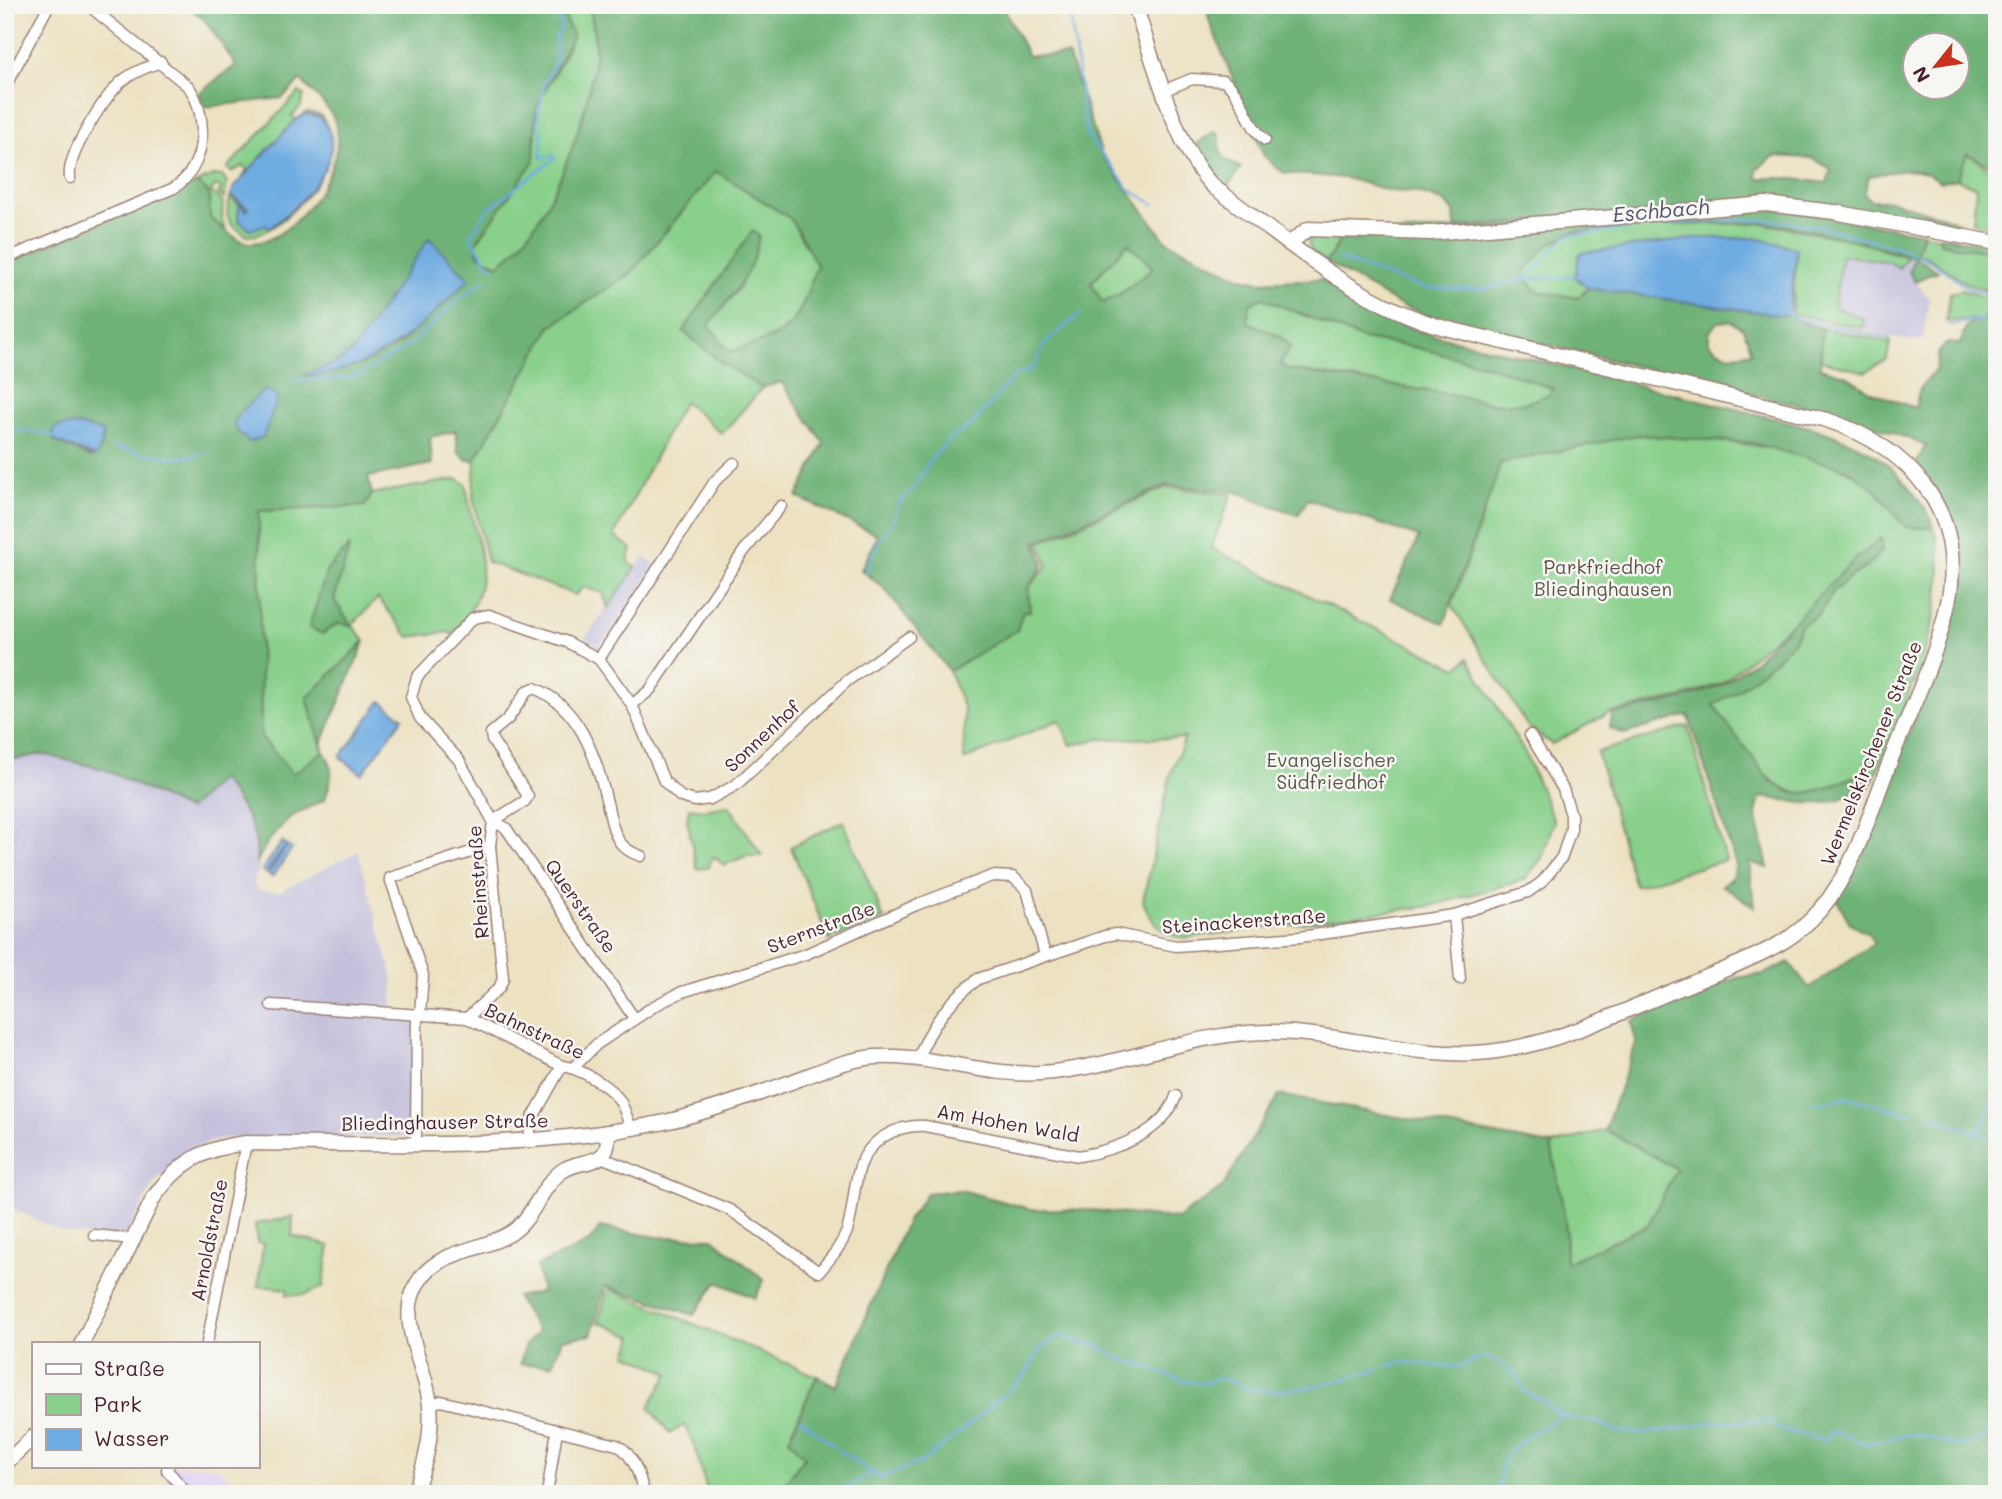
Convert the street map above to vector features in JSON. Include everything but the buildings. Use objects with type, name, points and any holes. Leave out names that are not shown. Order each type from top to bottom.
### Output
[{"type":"main road","name":"Wermelskirchener Straße","points":[[918,1059],[1011,1073],[1044,1073],[1223,1036],[1274,1032],[1450,1052],[1488,1052],[1519,1047],[1601,1020],[1776,946],[1802,928],[1821,909],[1847,868],[1935,649],[1949,596],[1952,572],[1947,536],[1939,511],[1916,473],[1877,440],[1827,419],[1416,318],[1360,293],[1290,243],[1205,179],[1190,155],[1135,5]]},
{"type":"main road","points":[[1290,243],[1308,229],[1431,233],[1755,204],[1824,211],[1997,243]]},
{"type":"main road","name":"Bliedinghauser Straße","points":[[82,1342],[152,1200],[178,1168],[201,1153],[246,1143],[528,1142],[607,1132],[698,1114],[859,1059],[918,1059]]},
{"type":"main road","points":[[414,1494],[427,1453],[430,1404],[409,1323],[410,1304],[420,1280],[445,1259],[512,1232],[562,1171],[601,1157],[609,1142],[607,1132]]},
{"type":"main road","points":[[5,1464],[32,1438]]},
{"type":"main road","points":[[5,1486],[11,1494]]},
{"type":"street","points":[[5,87],[49,5]]},
{"type":"street","points":[[5,259],[171,190],[184,180],[198,156],[202,136],[200,110],[189,87],[88,5]]},
{"type":"street","points":[[70,178],[71,158],[111,93],[139,71],[161,62]]},
{"type":"street","points":[[1165,90],[1192,79],[1224,81],[1238,95],[1249,121],[1265,141]]},
{"type":"street","points":[[599,659],[715,481],[734,463]]},
{"type":"street","points":[[632,705],[650,690],[744,551],[781,506]]},
{"type":"street","name":"Sonnenhof","points":[[480,615],[489,615],[555,638],[599,659],[632,705],[668,786],[690,800],[710,799],[736,785],[860,671],[909,637]]},
{"type":"street","name":"Rheinstraße","points":[[467,1018],[499,988],[503,979],[490,846],[493,821],[459,760],[420,718],[411,697],[416,677],[473,618],[480,615]]},
{"type":"street","points":[[493,821],[525,801],[527,796],[492,740],[491,733],[508,719],[527,691],[537,689],[562,707],[576,723],[597,766],[616,835],[625,848],[641,856]]},
{"type":"street","name":"Steinackerstraße","points":[[918,1059],[936,1021],[962,991],[978,979],[1116,934],[1176,946],[1300,937],[1454,915],[1528,892],[1554,869],[1569,843],[1571,815],[1568,802],[1530,735]]},
{"type":"street","name":"Querstraße","points":[[493,821],[506,828],[635,1018]]},
{"type":"street","points":[[416,1144],[419,1014],[423,975],[390,878],[490,846]]},
{"type":"street","name":"Sternstraße","points":[[528,1142],[532,1119],[568,1067],[635,1018],[693,987],[806,954],[916,905],[992,876],[1013,877],[1027,890],[1045,955]]},
{"type":"street","points":[[1454,915],[1460,979]]},
{"type":"street","name":"Bahnstraße","points":[[271,1005],[467,1018],[568,1067],[617,1097],[631,1128]]},
{"type":"street","name":"Am Hohen Wald","points":[[601,1157],[730,1210],[819,1272],[845,1235],[859,1166],[865,1153],[887,1135],[906,1127],[925,1126],[1079,1156],[1100,1152],[1144,1134],[1158,1123],[1173,1105],[1176,1096]]},
{"type":"street","name":"Arnoldstraße","points":[[207,1342],[246,1143]]},
{"type":"street","points":[[94,1235],[132,1239]]},
{"type":"street","points":[[430,1404],[441,1401],[623,1448],[635,1467],[643,1494]]},
{"type":"street","points":[[547,1494],[557,1430]]},
{"type":"street","points":[[168,1468],[188,1494]]},
{"type":"shaded area","points":[[1842,255],[1890,262],[1899,268],[1907,257],[1914,257],[1909,272],[1929,299],[1923,340],[1908,341],[1863,328],[1864,319],[1834,307]]},
{"type":"shaded area","points":[[644,557],[656,565],[599,648],[585,638]]},
{"type":"shaded area","points":[[42,754],[104,769],[188,810],[221,779],[254,832],[258,848],[256,863],[260,866],[253,883],[260,891],[279,892],[358,851],[393,978],[393,1013],[415,1014],[412,1136],[223,1138],[206,1143],[177,1160],[154,1183],[123,1242],[62,1232],[5,1205],[5,761]]},
{"type":"shaded area","points":[[171,1468],[219,1468],[241,1494],[164,1494]]},
{"type":"green space","points":[[185,5],[565,5],[566,21],[573,36],[536,108],[534,161],[476,243],[478,254],[498,265],[517,248],[535,225],[550,200],[574,142],[595,59],[590,5],[1002,5],[1028,56],[1068,55],[1102,155],[1166,241],[1236,276],[1259,282],[1321,279],[1362,307],[1418,331],[1831,434],[1866,450],[1893,470],[1906,483],[1931,518],[1930,528],[1905,527],[1875,489],[1847,469],[1752,443],[1637,435],[1501,463],[1444,624],[1390,599],[1419,537],[1308,499],[1298,515],[1234,491],[1167,485],[1036,542],[1044,564],[1028,588],[1030,611],[1023,611],[1017,630],[949,671],[884,588],[861,570],[878,535],[797,497],[824,443],[781,382],[762,388],[722,363],[683,331],[752,231],[759,235],[753,261],[741,283],[709,325],[729,352],[767,340],[790,325],[804,303],[817,265],[791,219],[716,171],[631,273],[551,326],[475,460],[467,460],[458,452],[456,431],[430,437],[432,464],[368,477],[372,494],[365,506],[259,511],[261,737],[293,774],[323,751],[330,762],[331,774],[325,799],[290,817],[268,841],[256,863],[257,851],[248,818],[221,779],[188,810],[104,769],[42,754],[5,761],[5,263],[197,183],[209,193],[210,218],[246,242],[268,240],[301,216],[327,178],[334,158],[338,139],[333,116],[301,80],[282,98],[205,107],[199,93],[236,65],[203,18]],"holes":[[[429,239],[468,279],[401,343],[362,364],[306,375],[339,362],[354,350]],[[1128,243],[1153,268],[1123,292],[1103,303],[1091,283]],[[1262,298],[1362,339],[1414,347],[1490,366],[1554,389],[1548,395],[1526,403],[1496,404],[1450,394],[1289,370],[1280,364],[1291,346],[1278,335],[1247,322],[1250,304]],[[277,401],[250,442],[238,432]],[[81,427],[103,432],[101,448],[91,458],[55,441]]]},
{"type":"green space","points":[[565,5],[590,5],[595,59],[583,113],[563,171],[550,199],[535,225],[498,265],[478,254],[476,243],[497,212],[536,138],[536,108],[564,56]]},
{"type":"green space","points":[[1207,5],[1997,5],[1997,176],[1989,165],[1967,154],[1957,179],[1940,182],[1924,172],[1897,171],[1869,176],[1864,194],[1870,200],[1893,201],[1959,222],[1950,230],[1798,203],[1455,227],[1454,212],[1443,201],[1415,192],[1390,191],[1346,178],[1284,173],[1264,156],[1209,20]],"holes":[[[1774,156],[1812,158],[1831,169],[1827,183],[1757,178],[1757,169]]]},
{"type":"green space","points":[[299,92],[304,95],[301,106],[292,116],[296,120],[307,112],[321,115],[330,134],[329,155],[314,186],[289,215],[260,233],[247,236],[231,224],[227,215],[230,197],[239,205],[238,220],[248,211],[231,195],[247,170],[243,166],[231,172],[227,168]]},
{"type":"green space","points":[[1215,131],[1220,137],[1223,157],[1241,168],[1227,188],[1206,169],[1198,151],[1198,143]]},
{"type":"green space","points":[[1967,154],[1987,169],[1996,184],[1996,203],[1990,228],[1973,222],[1976,187],[1957,179]]},
{"type":"green space","points":[[716,171],[791,219],[817,265],[797,315],[780,333],[729,352],[708,325],[742,284],[683,331],[722,363],[762,388],[722,434],[684,401],[614,536],[632,549],[628,562],[636,567],[608,608],[603,593],[583,587],[576,595],[487,562],[473,497],[475,460],[551,326],[631,273]]},
{"type":"green space","points":[[215,175],[222,176],[227,182],[224,198],[218,194],[221,189],[216,185],[211,192],[223,202],[222,220],[226,230],[210,218],[209,193],[197,183]]},
{"type":"green space","points":[[1783,209],[1923,233],[1915,257],[1938,271],[1915,281],[1909,272],[1914,257],[1858,241],[1762,223],[1654,225],[1572,232],[1548,245],[1522,275],[1537,291],[1578,298],[1588,288],[1779,315],[1789,314],[1801,322],[1822,328],[1820,368],[1845,375],[1871,392],[1915,408],[1920,388],[1936,369],[1939,352],[1947,343],[1960,344],[1967,325],[1997,312],[1997,1494],[777,1494],[805,1457],[789,1439],[817,1376],[836,1386],[907,1221],[927,1193],[961,1190],[1030,1209],[1089,1210],[1177,1219],[1222,1188],[1279,1095],[1551,1145],[1565,1218],[1566,1263],[1648,1225],[1677,1169],[1605,1130],[1636,1042],[1631,1021],[1736,978],[1764,974],[1789,962],[1809,988],[1874,943],[1869,934],[1850,923],[1837,900],[1853,872],[1937,661],[1955,594],[1957,561],[1952,528],[1939,496],[1916,464],[1926,445],[1851,417],[1434,318],[1400,305],[1326,262],[1343,236]],"holes":[[[1730,321],[1743,328],[1752,352],[1729,354],[1718,351],[1709,343],[1709,333],[1717,322]]]},
{"type":"green space","points":[[1762,223],[1858,241],[1907,257],[1899,268],[1890,262],[1842,255],[1834,307],[1864,319],[1863,328],[1792,314],[1797,249],[1767,241],[1711,239],[1658,250],[1575,277],[1588,288],[1578,298],[1537,291],[1522,275],[1548,245],[1572,232],[1654,225]]},
{"type":"green space","points":[[1923,233],[1997,254],[1997,291],[1962,281],[1937,263],[1916,253]]},
{"type":"green space","points":[[1311,236],[1343,236],[1326,262],[1311,251],[1308,242]]},
{"type":"green space","points":[[1940,236],[1997,246],[1997,254],[1940,243]]},
{"type":"green space","points":[[1128,243],[1154,268],[1123,292],[1103,303],[1091,283]]},
{"type":"green space","points":[[1962,290],[1980,296],[1997,297],[1997,312],[1980,319],[1946,321],[1950,293]]},
{"type":"green space","points":[[1262,298],[1362,339],[1414,347],[1490,366],[1554,389],[1548,395],[1526,403],[1496,404],[1450,394],[1289,370],[1280,364],[1291,346],[1247,322],[1249,304]]},
{"type":"green space","points":[[1822,328],[1890,342],[1887,359],[1866,372],[1821,361]]},
{"type":"green space","name":"Parkfriedhof Bliedinghausen","points":[[1637,435],[1728,442],[1795,453],[1853,474],[1879,493],[1905,527],[1930,528],[1931,518],[1939,550],[1939,583],[1934,618],[1912,688],[1871,785],[1872,773],[1820,790],[1803,793],[1789,791],[1764,773],[1713,705],[1740,689],[1774,661],[1793,642],[1801,625],[1819,614],[1834,591],[1852,575],[1867,567],[1882,551],[1881,547],[1722,683],[1682,697],[1609,713],[1552,744],[1528,727],[1452,605],[1501,463]]},
{"type":"green space","points":[[457,479],[466,484],[481,562],[477,597],[468,615],[452,635],[449,632],[409,637],[378,598],[352,625],[365,641],[307,698],[323,751],[293,775],[261,737],[259,511],[365,506],[372,494]],"holes":[[[349,547],[334,600],[350,625],[339,623],[327,570]]]},
{"type":"green space","name":"Evangelischer Südfriedhof","points":[[1167,487],[1232,494],[1211,548],[1457,668],[1468,658],[1526,755],[1554,821],[1542,858],[1524,880],[1431,906],[1184,938],[1163,931],[1143,901],[1171,772],[1185,738],[1099,739],[1071,745],[1059,720],[964,760],[964,709],[949,671],[1017,630],[1023,611],[1030,610],[1028,588],[1048,565],[1039,543]]},
{"type":"green space","points":[[1881,538],[1882,551],[1867,567],[1852,575],[1834,591],[1819,614],[1801,625],[1793,642],[1774,661],[1740,689],[1713,705],[1771,782],[1790,792],[1806,793],[1829,787],[1869,770],[1872,773],[1871,785],[1865,793],[1833,801],[1811,803],[1760,797],[1756,813],[1768,868],[1749,862],[1755,907],[1721,885],[1731,879],[1736,865],[1688,715],[1624,734],[1610,728],[1612,714],[1683,699],[1722,685],[1756,660],[1852,562]]},
{"type":"green space","points":[[350,545],[334,600],[352,626],[339,623],[322,634],[309,627],[327,570]]},
{"type":"green space","points":[[365,641],[323,740],[323,751],[307,698]]},
{"type":"green space","points":[[1688,726],[1726,860],[1635,886],[1597,752]]},
{"type":"green space","points":[[729,805],[762,856],[746,856],[724,865],[713,856],[708,868],[697,869],[687,819],[689,808],[705,810]]},
{"type":"green space","points":[[843,821],[884,919],[829,940],[791,847]]},
{"type":"green space","points":[[1605,1130],[1678,1169],[1648,1225],[1566,1263],[1565,1218],[1551,1145]]},
{"type":"green space","points":[[293,1217],[292,1236],[330,1246],[323,1287],[304,1295],[287,1295],[287,1289],[258,1286],[263,1244],[257,1243],[255,1224]]},
{"type":"green space","points":[[600,1227],[657,1237],[713,1238],[764,1280],[755,1298],[717,1282],[694,1315],[605,1286],[591,1335],[562,1339],[552,1365],[520,1364],[525,1346],[538,1331],[516,1297],[542,1292],[537,1266],[591,1241]]},
{"type":"green space","points":[[608,1288],[817,1376],[789,1439],[805,1456],[777,1494],[708,1494],[694,1445],[684,1425],[670,1434],[649,1407],[669,1373],[627,1354],[634,1337],[598,1322]]},
{"type":"water","points":[[306,114],[320,117],[329,132],[331,147],[327,163],[319,178],[295,207],[270,228],[266,225],[250,230],[238,220],[239,205],[247,211],[248,208],[231,195],[233,188],[295,120]]},
{"type":"water","points":[[429,238],[469,279],[411,333],[379,355],[342,370],[305,375],[339,362],[354,350]]},
{"type":"water","points":[[1698,238],[1756,238],[1797,249],[1789,314],[1779,315],[1588,288],[1575,277],[1580,253]]},
{"type":"water","points":[[264,390],[275,393],[277,401],[263,437],[250,442],[238,432],[234,424],[238,415]]},
{"type":"water","points":[[78,425],[103,432],[101,448],[95,457],[55,441],[53,432],[56,427]]},
{"type":"water","points":[[381,701],[403,718],[362,774],[340,757]]},
{"type":"water","points":[[282,842],[286,845],[266,873],[262,870]]},
{"type":"water","points":[[287,846],[292,849],[272,877],[268,874]]},
{"type":"waterway","points":[[492,269],[470,236],[489,208],[555,158],[553,155],[541,158],[542,133],[537,122],[545,82],[556,59],[556,36],[562,27],[559,21],[560,5]]},
{"type":"waterway","name":"Eschbach","points":[[1069,5],[1086,133],[1129,189],[1154,204]]},
{"type":"waterway","name":"Eschbach","points":[[1338,259],[1424,288],[1484,289],[1525,279],[1564,238],[1571,235],[1706,221],[1775,221],[1841,232],[1899,248],[1932,262],[1967,287],[1997,294]]},
{"type":"waterway","points":[[1525,279],[1577,276]]},
{"type":"waterway","points":[[293,380],[333,380],[359,375],[412,344],[459,299],[485,280]]},
{"type":"waterway","points":[[1788,313],[1798,319],[1890,338]]},
{"type":"waterway","points":[[866,571],[879,540],[893,522],[900,502],[913,489],[933,456],[971,425],[1015,375],[1033,368],[1048,340],[1080,314]]},
{"type":"waterway","points":[[1949,325],[1997,316]]},
{"type":"waterway","points":[[5,428],[56,436]]},
{"type":"waterway","points":[[113,447],[174,457],[198,455],[210,450]]},
{"type":"waterway","points":[[1979,1134],[1997,1085]]},
{"type":"waterway","points":[[1812,1103],[1850,1098],[1910,1114]]},
{"type":"waterway","points":[[1930,1116],[1986,1136]]},
{"type":"waterway","points":[[839,1450],[880,1478],[925,1460],[1024,1377],[1042,1346],[1061,1335],[1099,1346],[1126,1362],[1138,1363],[1178,1379],[1200,1383],[1221,1378],[1256,1390],[1303,1388],[1378,1369]]},
{"type":"waterway","points":[[1485,1357],[1498,1361],[1515,1375],[1526,1393],[1545,1401],[1549,1408],[1572,1419],[1591,1420],[1618,1431],[1643,1434],[1715,1422],[1768,1421],[1781,1430],[1824,1440],[1833,1431],[1867,1444],[1902,1435],[1918,1435],[1955,1445],[1976,1443],[1997,1429]]},
{"type":"waterway","points":[[1387,1366],[1400,1362],[1458,1367],[1480,1358]]},
{"type":"waterway","points":[[1497,1494],[1502,1466],[1512,1449],[1563,1415]]},
{"type":"waterway","points":[[801,1419],[833,1445]]},
{"type":"waterway","points":[[843,1494],[848,1487],[874,1471]]}]
